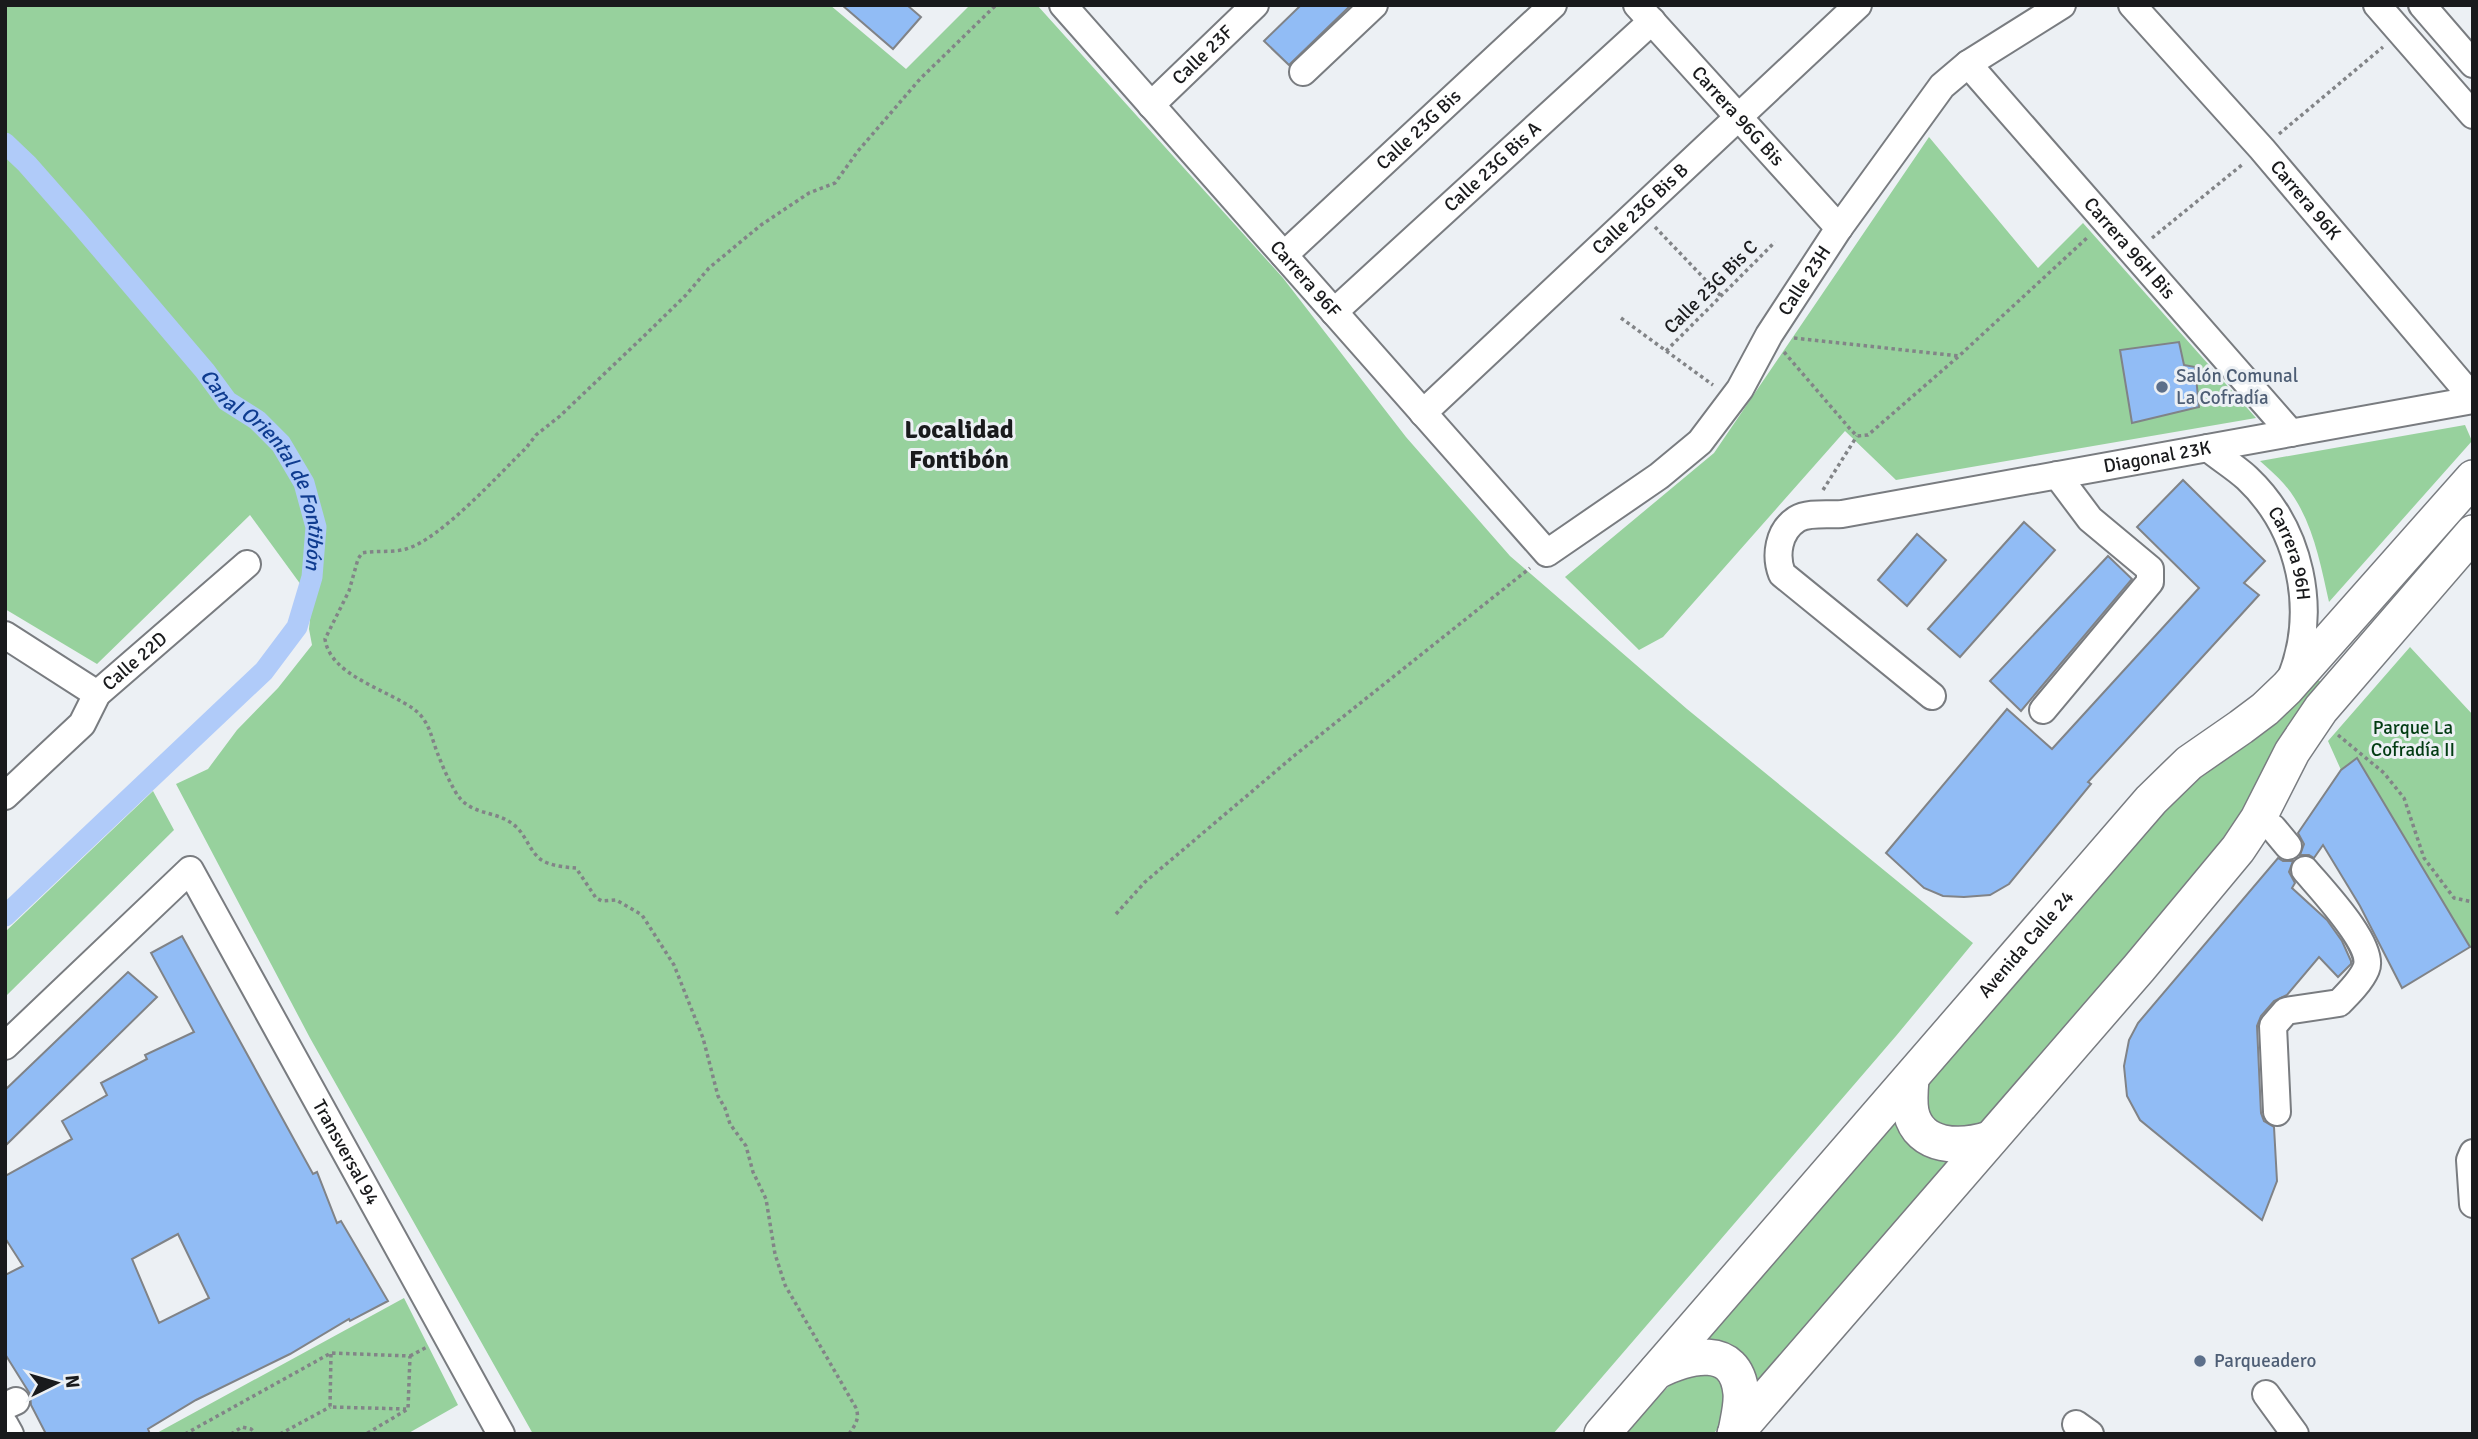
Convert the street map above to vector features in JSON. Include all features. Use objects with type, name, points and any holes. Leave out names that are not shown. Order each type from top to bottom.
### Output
[{"type":"main road","name":"Avenida Calle 24","points":[[1602,1434],[2151,800],[2189,763],[2249,721],[2287,688],[2473,478]]},
{"type":"main road","points":[[1736,1433],[2238,849],[2258,819],[2292,752],[2320,709],[2473,533]]},
{"type":"main road","points":[[1911,1079],[1912,1115],[1918,1128],[1931,1139],[1944,1144],[1961,1145],[1990,1139]]},
{"type":"main road","points":[[1655,1372],[1692,1357],[1718,1359],[1729,1366],[1741,1392],[1736,1433]]},
{"type":"street","name":"Carrera 96F","points":[[1063,5],[1547,552]]},
{"type":"street","name":"Calle 23F","points":[[1151,105],[1255,5]]},
{"type":"street","points":[[1303,72],[1374,5]]},
{"type":"street","name":"Calle 23G Bis","points":[[1284,256],[1553,5]]},
{"type":"street","name":"Calle 23H","points":[[1547,552],[1659,476],[1700,442],[1732,399],[1769,335],[1839,228],[1942,86],[1968,64],[2062,5]]},
{"type":"street","name":"Carrera 96K","points":[[2132,5],[2262,149],[2473,399]]},
{"type":"street","points":[[2377,5],[2473,115]]},
{"type":"street","points":[[2422,5],[2473,64]]},
{"type":"street","name":"Calle 23G Bis B","points":[[1423,413],[1854,7]]},
{"type":"street","name":"Carrera 96G Bis","points":[[1644,13],[1839,228]]},
{"type":"street","name":"Calle 23G Bis A","points":[[1334,312],[1644,13]]},
{"type":"street","name":"Carrera 96H Bis","points":[[1968,64],[2291,433]]},
{"type":"street","name":"Diagonal 23K","points":[[1807,516],[1842,514],[2473,399]]},
{"type":"street","name":"Carrera 96H","points":[[2208,448],[2247,478],[2270,505],[2289,539],[2300,567],[2304,596],[2304,633],[2299,657],[2287,688]]},
{"type":"street","points":[[2043,710],[2150,582],[2152,576],[2150,569],[2090,519],[2057,475]]},
{"type":"street","points":[[1807,516],[1797,519],[1786,531],[1778,547],[1777,561],[1782,574],[1932,696]]},
{"type":"street","name":"Calle 22D","points":[[5,796],[82,724],[97,694],[247,564]]},
{"type":"street","points":[[5,635],[97,694]]},
{"type":"street","points":[[2258,819],[2273,828],[2288,846]]},
{"type":"street","name":"Transversal 94","points":[[5,1046],[190,870],[501,1434]]},
{"type":"street","points":[[2277,1111],[2273,1026],[2286,1011],[2339,1003],[2367,969],[2365,950],[2354,930],[2305,870]]},
{"type":"street","points":[[2473,1153],[2470,1160],[2473,1204]]},
{"type":"street","points":[[2266,1394],[2295,1434]]},
{"type":"street","points":[[5,1425],[10,1434]]},
{"type":"path","points":[[849,1434],[859,1415],[785,1285],[775,1254],[768,1208],[753,1172],[750,1157],[730,1124],[714,1083],[690,1001],[656,934],[642,915],[615,900],[602,901],[596,898],[576,868],[553,866],[539,858],[516,826],[494,814],[481,813],[469,807],[455,792],[426,720],[415,710],[346,669],[329,655],[325,639],[349,591],[358,559],[362,554],[404,550],[446,524],[526,448],[536,435],[568,409],[645,336],[709,268],[761,225],[809,192],[835,183],[858,151],[920,79],[996,5]]},
{"type":"path","points":[[1639,211],[1721,296]]},
{"type":"path","points":[[1857,436],[1868,435],[2106,221]]},
{"type":"path","name":"Calle 23G Bis C","points":[[1666,351],[1775,242]]},
{"type":"path","points":[[1620,318],[1732,399]]},
{"type":"path","points":[[1769,335],[1959,356]]},
{"type":"path","points":[[1769,335],[1857,436]]},
{"type":"path","points":[[1807,516],[1857,436]]},
{"type":"path","points":[[1116,914],[1145,882],[1296,755],[1513,583],[1547,552]]},
{"type":"path","points":[[2335,733],[2384,773],[2403,798],[2424,858],[2455,898],[2473,902]]},
{"type":"path","points":[[330,1407],[331,1353]]},
{"type":"path","points":[[184,1434],[331,1353],[410,1356],[408,1409]]},
{"type":"path","points":[[280,1434],[330,1407],[408,1409]]},
{"type":"path","points":[[366,1434],[408,1409]]},
{"type":"path","points":[[231,1434],[242,1427],[251,1429],[256,1434]]},
{"type":"green space","points":[[5,5],[830,5],[906,69],[970,5],[1037,5],[1283,278],[1406,437],[1510,556],[1687,709],[1973,943],[1553,1434],[533,1434],[310,1038],[176,784],[208,769],[237,730],[278,688],[312,645],[309,629],[312,600],[250,515],[97,664],[5,609]]},
{"type":"green space","points":[[1929,137],[2038,268],[2083,223],[2256,418],[1896,480],[1845,431],[1663,637],[1639,650],[1565,577],[1714,453]]},
{"type":"green space","points":[[2465,425],[2472,441],[2329,602],[2314,540],[2302,510],[2284,484],[2260,461]]},
{"type":"green space","name":"Parque La Cofradía II","points":[[2410,647],[2473,715],[2473,952],[2357,758],[2341,770],[2328,741]]},
{"type":"green space","points":[[2314,677],[2326,686],[2251,810],[1975,1132],[1934,1130],[1922,1090],[2172,796]]},
{"type":"green space","points":[[153,791],[174,830],[5,997],[5,932]]},
{"type":"green space","points":[[1897,1112],[1957,1160],[1752,1396],[1697,1341]]},
{"type":"green space","points":[[404,1298],[458,1405],[407,1434],[155,1434]]},
{"type":"green space","points":[[1708,1367],[1730,1391],[1721,1425],[1713,1434],[1622,1434],[1674,1381]]},
{"type":"building","points":[[842,5],[907,5],[921,17],[893,49]]},
{"type":"building","points":[[1301,5],[1351,5],[1289,65],[1264,41]]},
{"type":"building","name":"Salón Comunal La Cofradía","points":[[2179,342],[2184,365],[2195,367],[2199,407],[2132,423],[2120,350]]},
{"type":"building","points":[[2183,480],[2265,561],[2244,583],[2259,595],[2088,782],[2091,784],[2009,884],[1990,895],[1964,897],[1943,896],[1924,888],[1886,853],[2007,709],[2052,749],[2199,588],[2137,527]]},
{"type":"building","points":[[2024,522],[2055,550],[1960,657],[1928,629]]},
{"type":"building","points":[[1917,534],[1946,560],[1907,606],[1878,580]]},
{"type":"building","points":[[2108,556],[2132,579],[2021,711],[1990,681]]},
{"type":"building","points":[[2357,758],[2470,947],[2402,988],[2360,906],[2323,845],[2314,858],[2300,855],[2304,844],[2298,833],[2341,770]]},
{"type":"building","points":[[2278,858],[2293,861],[2289,872],[2295,883],[2292,888],[2327,920],[2342,941],[2351,964],[2338,977],[2319,957],[2287,995],[2274,1001],[2261,1016],[2257,1026],[2261,1113],[2264,1121],[2274,1127],[2277,1181],[2262,1220],[2140,1120],[2127,1096],[2124,1066],[2129,1040],[2138,1023]]},
{"type":"building","points":[[182,936],[313,1174],[317,1172],[337,1223],[341,1221],[388,1301],[350,1321],[349,1319],[290,1354],[196,1400],[148,1429],[150,1434],[46,1434],[31,1405],[30,1394],[5,1354],[5,1275],[23,1266],[5,1238],[5,1176],[72,1139],[62,1121],[107,1095],[101,1083],[147,1059],[145,1055],[194,1032],[151,953]],"holes":[[[178,1234],[209,1298],[159,1323],[132,1259]]]},
{"type":"building","points":[[128,972],[157,997],[5,1146],[5,1090]]},
{"type":"waterway","name":"Canal Oriental de Fontibón","points":[[5,143],[79,223],[205,371],[227,401],[257,420],[281,444],[304,483],[316,527],[312,577],[297,627],[264,671],[5,916]]},
{"type":"place","name":"Salón Comunal La Cofradía","points":[[2162,387]]},
{"type":"place","name":"Parqueadero","points":[[2200,1361]]},
{"type":"district","name":"Localidad Fontibón","points":[[959,445]]}]
